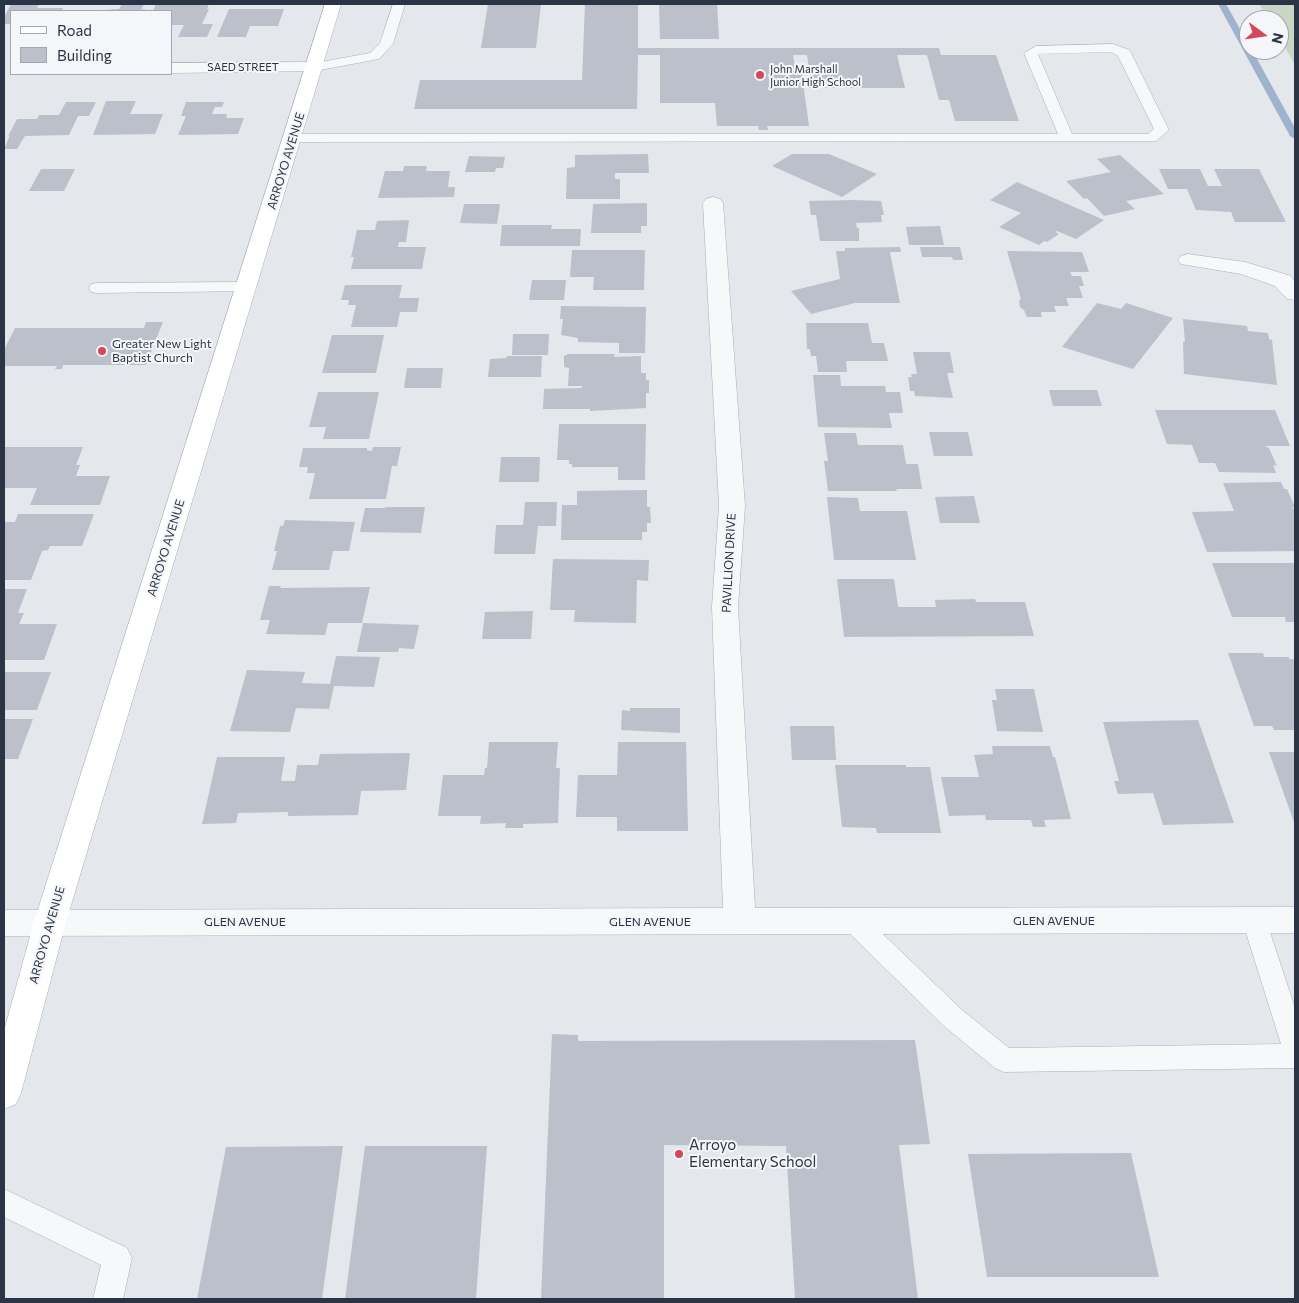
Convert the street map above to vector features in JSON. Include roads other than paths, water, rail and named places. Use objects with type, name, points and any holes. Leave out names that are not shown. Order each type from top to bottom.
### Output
[{"type":"street","name":"ARROYO AVENUE","points":[[4,1093],[50,922],[333,4]]},
{"type":"street","name":"SAED STREET","points":[[172,68],[315,67]]},
{"type":"street","name":"PAVILLION DRIVE","points":[[713,203],[732,506],[725,607],[740,922]]},
{"type":"street","points":[[1188,260],[1245,268],[1283,281],[1295,294]]},
{"type":"street","name":"GLEN AVENUE","points":[[4,923],[1295,920]]},
{"type":"lane","points":[[315,67],[374,56],[386,44],[399,4]]},
{"type":"lane","points":[[293,138],[1067,138],[1151,138],[1162,130],[1124,52],[1113,48],[1036,50],[1031,53],[1067,138]]},
{"type":"lane","points":[[97,288],[247,287]]},
{"type":"lane","points":[[1254,920],[1295,1048]]},
{"type":"lane","points":[[854,922],[953,1018],[1004,1060],[1295,1056]]},
{"type":"lane","points":[[4,1203],[117,1258],[108,1299]]},
{"type":"waterway","points":[[1222,4],[1295,136]]},
{"type":"place","name":"John Marshall Junior High School","points":[[760,75]]},
{"type":"place","name":"Greater New Light Baptist Church","points":[[102,351]]},
{"type":"place","name":"Arroyo Elementary School","points":[[679,1154]]}]
